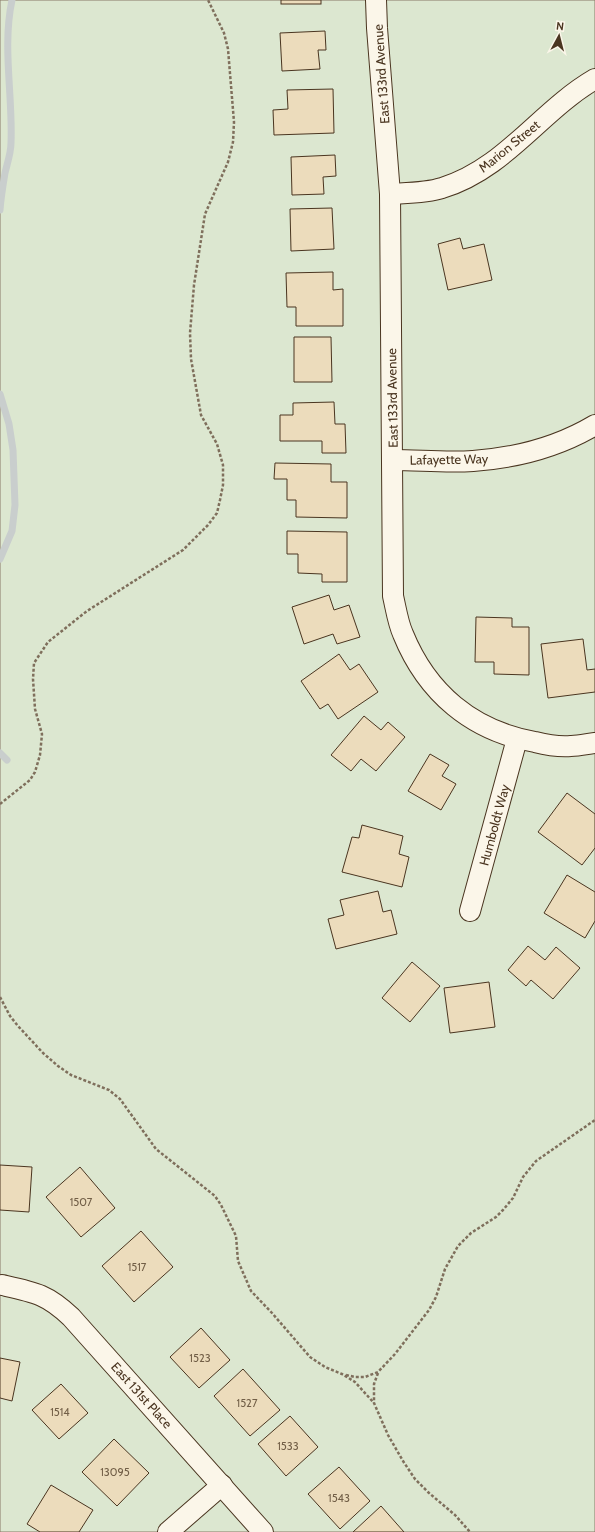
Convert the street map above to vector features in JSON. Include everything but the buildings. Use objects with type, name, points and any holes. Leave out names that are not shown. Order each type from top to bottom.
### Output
[{"type":"street","name":"East 133rd Avenue","points":[[376,0],[390,194],[393,596],[402,633],[422,669],[441,696],[468,718],[485,728],[517,739],[553,746],[571,746],[595,743]]},
{"type":"street","name":"Marion Street","points":[[390,194],[440,189],[470,178],[501,157],[556,107],[584,85],[595,79]]},
{"type":"street","name":"Lafayette Way","points":[[393,460],[471,461],[494,459],[551,446],[595,425]]},
{"type":"street","name":"Humboldt Way","points":[[470,911],[517,739]]},
{"type":"street","name":"East 131st Place","points":[[2,1285],[47,1297],[66,1312],[146,1399],[264,1532]]},
{"type":"street","points":[[168,1532],[222,1485]]},
{"type":"path","points":[[0,804],[30,780],[35,772],[40,755],[42,734],[35,709],[33,680],[34,663],[48,642],[87,612],[182,550],[208,525],[217,513],[223,485],[223,465],[217,444],[201,415],[190,353],[194,285],[205,214],[228,162],[233,142],[234,122],[228,50],[224,33],[208,0]]},
{"type":"path","points":[[0,997],[10,1016],[43,1053],[71,1075],[114,1093],[124,1104],[156,1149],[215,1196],[236,1236],[238,1262],[251,1291],[310,1357],[325,1367],[342,1374],[355,1382],[374,1403],[388,1435],[403,1462],[415,1479],[455,1515],[470,1532]]},
{"type":"path","points":[[374,1403],[374,1384],[378,1372],[395,1354],[430,1310],[446,1269],[458,1246],[471,1233],[496,1217],[503,1210],[512,1198],[523,1177],[536,1161],[595,1120]]},
{"type":"path","points":[[342,1374],[355,1377],[365,1377],[378,1372]]},
{"type":"green space","points":[[0,0],[595,0],[595,1532],[0,1532]]},
{"type":"waterway","points":[[0,210],[5,173],[11,147],[8,36],[12,0]]},
{"type":"waterway","points":[[0,394],[9,424],[13,450],[15,505],[12,531],[0,559]]},
{"type":"waterway","points":[[0,753],[7,760]]}]
